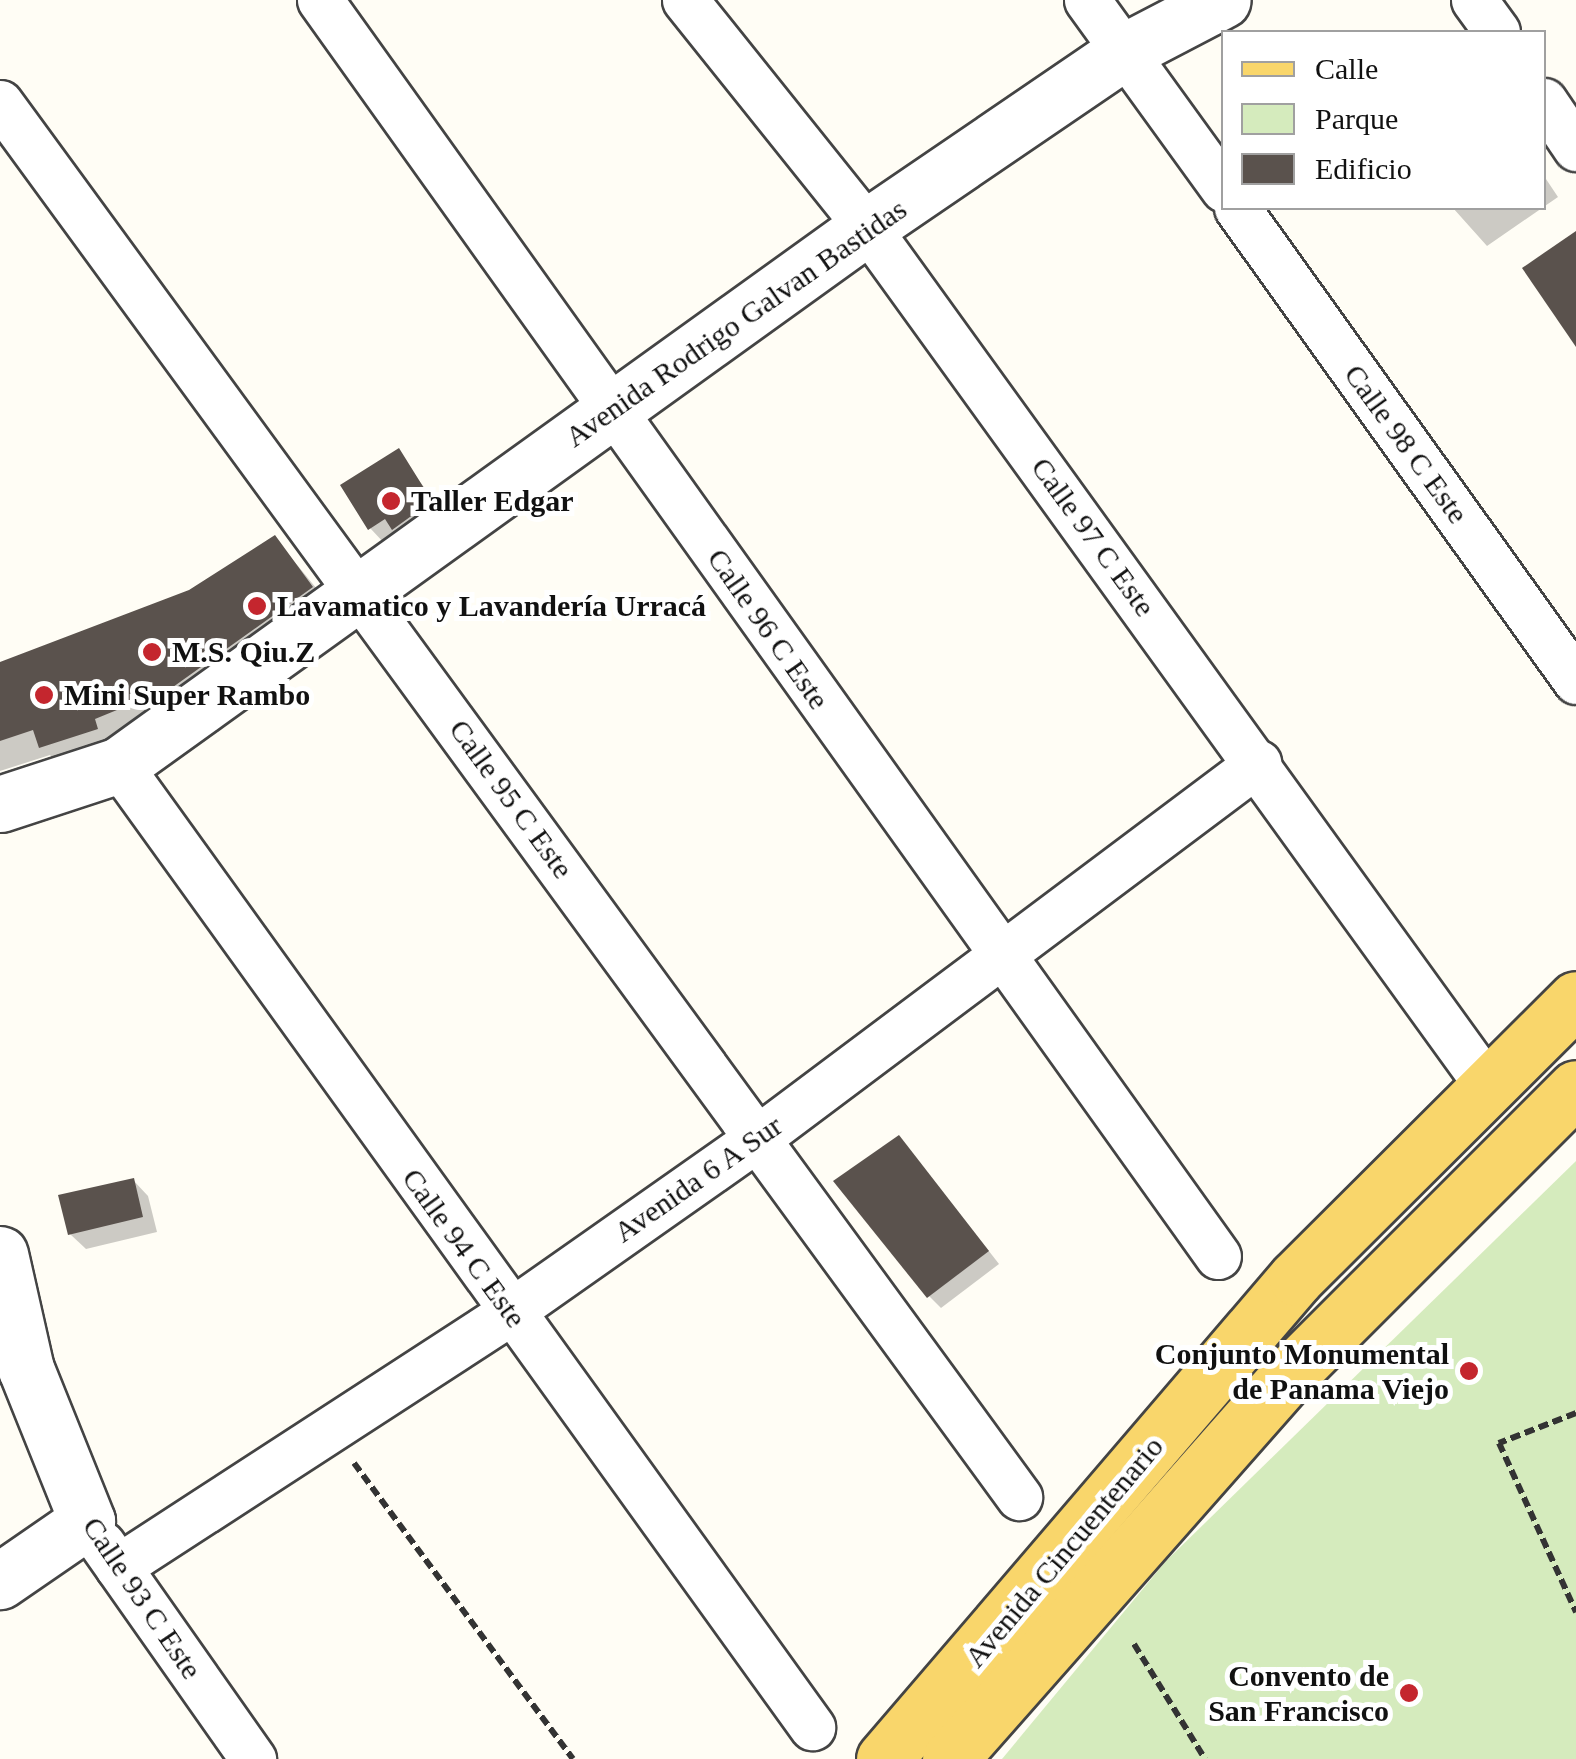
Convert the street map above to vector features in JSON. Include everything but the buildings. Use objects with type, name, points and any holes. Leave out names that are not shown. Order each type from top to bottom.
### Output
[{"type":"main road","name":"Avenida Cincuentenario","points":[[884,1759],[1296,1278],[1576,1000]]},
{"type":"main road","name":"Avenida Cincuentenario","points":[[950,1759],[1288,1376],[1576,1088]]},
{"type":"street","name":"Calle 97 C Este","points":[[685,0],[867,227],[1487,1085]]},
{"type":"street","points":[[1088,0],[1221,185]]},
{"type":"street","name":"Avenida Rodrigo Galvan Bastidas","points":[[0,804],[120,766],[867,227],[1125,51],[1223,0]]},
{"type":"street","points":[[1474,0],[1496,30]]},
{"type":"street","name":"Calle 96 C Este","points":[[329,3],[999,954],[1218,1256]]},
{"type":"street","name":"Calle 95 C Este","points":[[0,103],[1020,1497]]},
{"type":"street","points":[[1546,104],[1576,148]]},
{"type":"street","name":"Calle 98 C Este","points":[[1238,210],[1576,681]]},
{"type":"street","name":"Avenida 6 A Sur","points":[[118,1567],[510,1312],[759,1137],[1258,763]]},
{"type":"street","name":"Calle 94 C Este","points":[[120,766],[812,1728]]},
{"type":"street","name":"Calle 93 C Este","points":[[0,1254],[26,1369],[87,1521],[253,1759]]},
{"type":"street","points":[[0,1580],[87,1521]]},
{"type":"path","points":[[1576,1413],[1500,1443],[1576,1612]]},
{"type":"path","points":[[329,1430],[574,1759]]},
{"type":"path","points":[[1134,1644],[1204,1759]]},
{"type":"green space","name":"Conjunto Monumental de Panama Viejo","points":[[1576,1161],[1576,1759],[1002,1759],[1166,1561]]},
{"type":"place","name":"Taller Edgar","points":[[391,501]]},
{"type":"place","name":"Lavamatico y Lavandería Urracá","points":[[257,606]]},
{"type":"place","name":"M.S. Qiu.Z","points":[[152,652]]},
{"type":"place","name":"Mini Super Rambo","points":[[44,695]]},
{"type":"place","name":"Conjunto Monumental de Panama Viejo","points":[[1469,1371]]},
{"type":"place","name":"Convento de San Francisco","points":[[1409,1693]]}]
